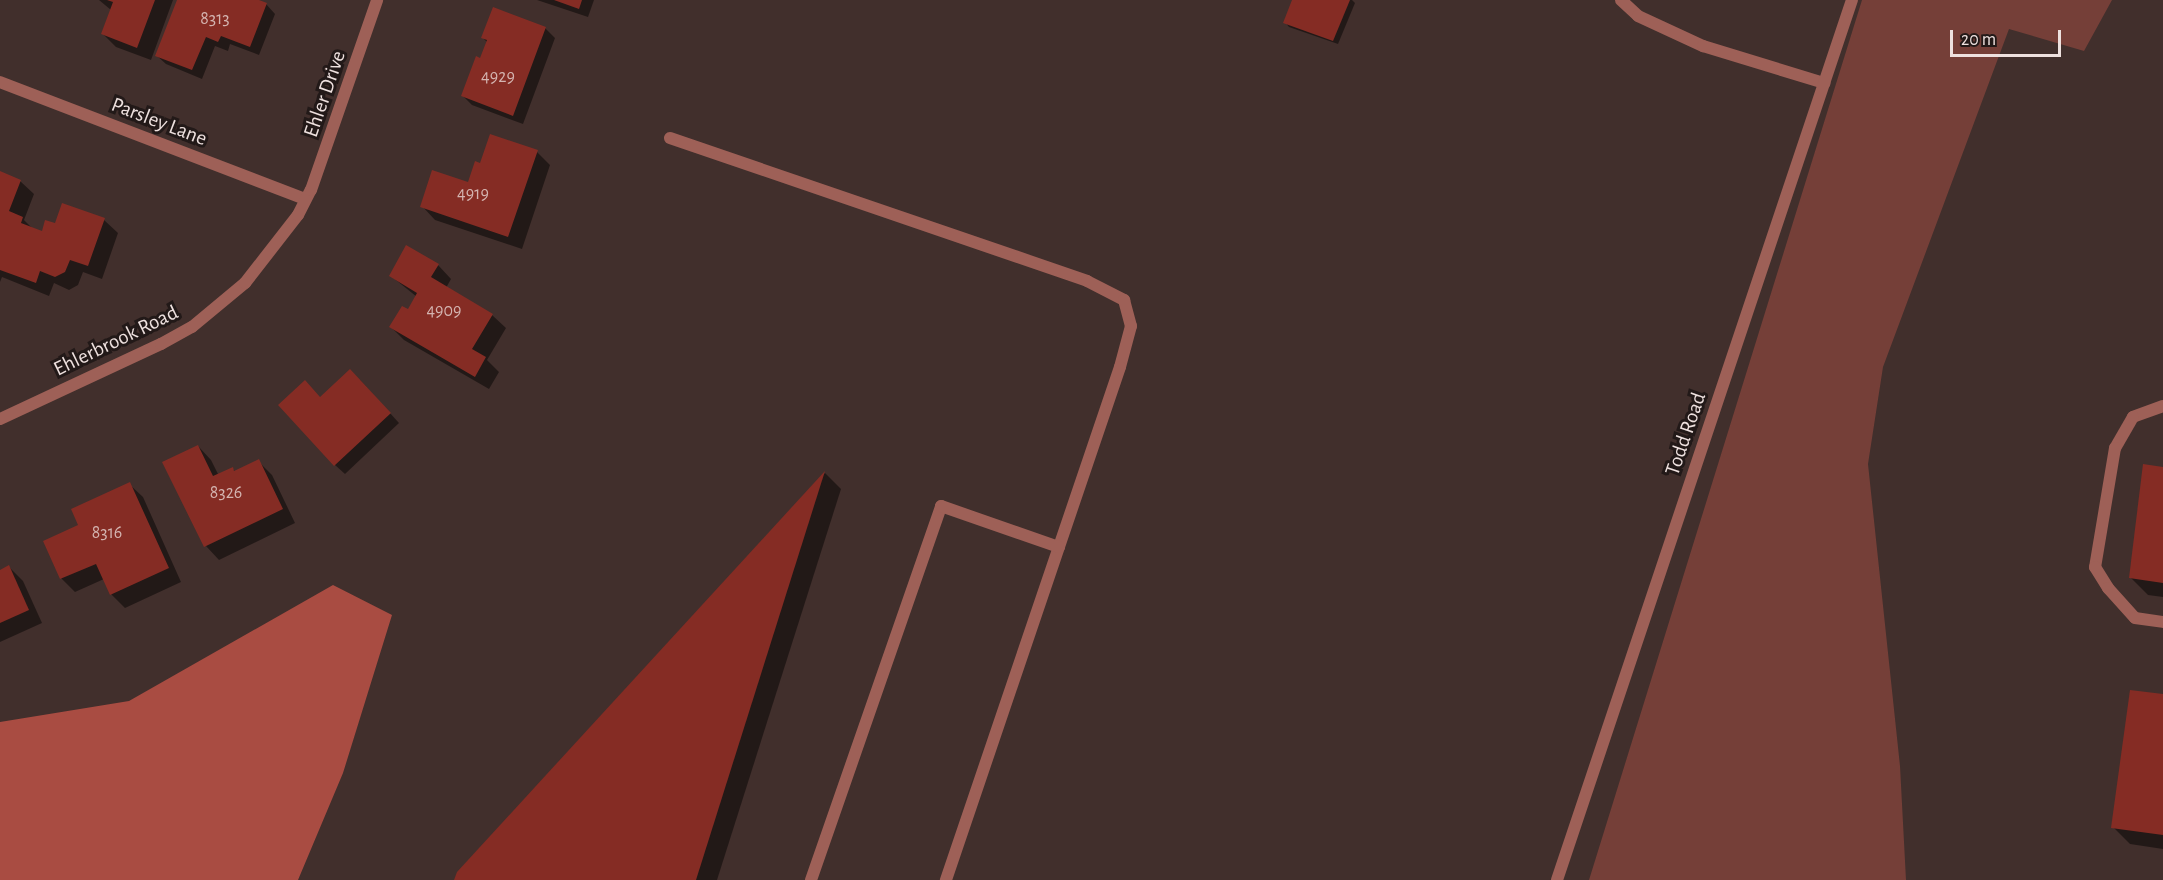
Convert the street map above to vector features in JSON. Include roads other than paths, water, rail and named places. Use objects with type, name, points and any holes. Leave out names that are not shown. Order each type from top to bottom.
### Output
[{"type":"street","name":"Ehler Drive","points":[[305,199],[327,150],[377,0]]},
{"type":"street","points":[[1621,0],[1638,16],[1703,46],[1824,83]]},
{"type":"street","name":"Todd Road","points":[[1557,880],[1852,0]]},
{"type":"street","name":"Parsley Lane","points":[[0,82],[305,199]]},
{"type":"street","points":[[670,138],[1087,281],[1124,300],[1131,326],[1123,357],[946,880]]},
{"type":"street","name":"Ehlerbrook Road","points":[[0,419],[142,354],[192,327],[245,283],[298,215],[305,199]]},
{"type":"street","points":[[2163,406],[2133,417],[2115,448],[2095,567],[2108,588],[2135,618],[2163,622]]},
{"type":"street","points":[[811,880],[941,506],[1059,548]]}]
